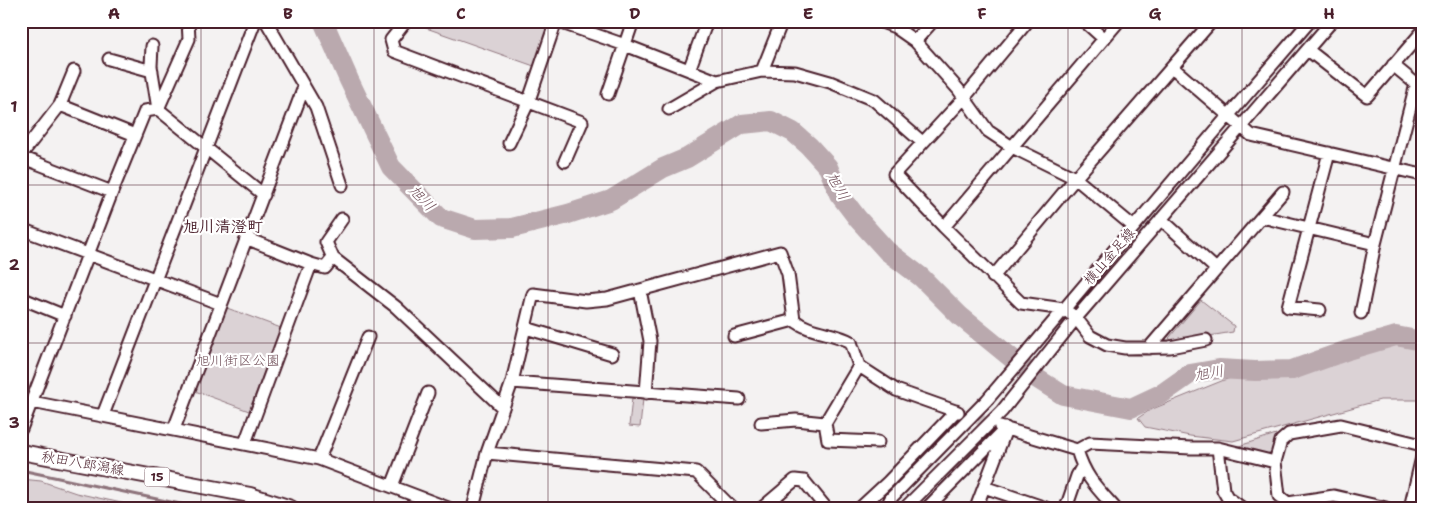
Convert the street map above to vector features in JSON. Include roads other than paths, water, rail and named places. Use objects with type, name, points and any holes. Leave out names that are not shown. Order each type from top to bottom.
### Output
[{"type":"main road","name":"秋田八郎潟線","points":[[21,452],[241,493],[291,508]]},
{"type":"street","points":[[158,109],[189,39],[188,21]]},
{"type":"street","points":[[103,415],[255,21]]},
{"type":"street","points":[[266,21],[316,107],[342,185]]},
{"type":"street","points":[[406,21],[391,40],[394,51],[582,122],[565,161]]},
{"type":"street","points":[[509,143],[528,103],[556,21],[625,45],[717,81]]},
{"type":"street","points":[[608,94],[634,21]]},
{"type":"street","points":[[688,70],[707,21]]},
{"type":"street","points":[[762,71],[782,21]]},
{"type":"street","points":[[879,21],[895,28],[915,41],[964,98],[988,131],[1012,147],[1075,178],[1134,226]]},
{"type":"street","points":[[915,41],[933,21]]},
{"type":"street","points":[[1028,21],[964,98],[894,174],[993,277],[1021,303],[1064,309],[1076,318],[1090,336],[1108,345],[1126,348],[1170,347],[1206,340]]},
{"type":"street","points":[[1084,21],[1104,39]]},
{"type":"street","points":[[944,227],[1119,21]]},
{"type":"street","points":[[993,277],[1075,178],[1212,21]]},
{"type":"street","name":"横山金足線","points":[[886,508],[891,498],[987,400],[1310,21]]},
{"type":"street","name":"横山金足線","points":[[905,508],[1002,411],[1076,318],[1332,21]]},
{"type":"street","points":[[1308,50],[1367,96],[1422,32]]},
{"type":"street","points":[[152,46],[152,71],[158,109],[206,150],[264,195]]},
{"type":"street","points":[[109,59],[152,71]]},
{"type":"street","points":[[1361,313],[1394,168],[1416,84],[1393,65]]},
{"type":"street","points":[[1172,67],[1251,134],[1422,175]]},
{"type":"street","points":[[74,71],[60,105],[21,156],[112,192]]},
{"type":"street","points":[[669,109],[717,81],[762,71],[795,72],[830,82],[874,100],[922,142]]},
{"type":"street","points":[[174,429],[304,88]]},
{"type":"street","points":[[60,105],[136,135]]},
{"type":"street","points":[[21,429],[112,192],[146,110],[158,109]]},
{"type":"street","points":[[1320,310],[1288,307],[1329,153]]},
{"type":"street","points":[[1149,348],[1284,192]]},
{"type":"street","points":[[1262,216],[1376,244]]},
{"type":"street","points":[[1161,219],[1216,270]]},
{"type":"street","points":[[342,220],[326,242],[333,258],[396,307],[503,408]]},
{"type":"street","points":[[21,230],[221,304]]},
{"type":"street","points":[[248,239],[325,268],[333,258]]},
{"type":"street","points":[[473,508],[487,453],[512,382],[534,294],[586,301],[606,299],[780,252],[788,274],[794,320],[802,327],[840,336],[851,342],[859,366],[896,390],[957,412],[860,508]]},
{"type":"street","points":[[245,443],[311,264]]},
{"type":"street","points":[[640,290],[650,341],[646,393]]},
{"type":"street","points":[[21,298],[65,316]]},
{"type":"street","points":[[734,336],[794,320]]},
{"type":"street","points":[[526,328],[612,354]]},
{"type":"street","points":[[319,459],[368,337]]},
{"type":"street","points":[[859,366],[825,424],[828,440],[878,442]]},
{"type":"street","points":[[512,382],[739,399]]},
{"type":"street","points":[[392,486],[428,393]]},
{"type":"street","points":[[32,402],[319,459],[448,508]]},
{"type":"street","points":[[761,423],[796,420],[825,424]]},
{"type":"street","points":[[1386,508],[1334,496],[1288,503],[1280,496],[1275,462],[1281,441],[1289,434],[1341,425],[1422,445]]},
{"type":"street","points":[[1003,428],[1077,450],[1090,443],[1218,448],[1275,462]]},
{"type":"street","points":[[976,508],[1003,428]]},
{"type":"street","points":[[927,508],[1003,428]]},
{"type":"street","points":[[1218,448],[1222,490],[1227,497],[1242,508]]},
{"type":"street","points":[[1077,450],[1082,467],[1089,479],[1115,508]]},
{"type":"street","points":[[487,453],[696,472],[732,508]]},
{"type":"street","points":[[1410,508],[1422,457]]},
{"type":"street","points":[[1066,508],[1082,467]]},
{"type":"street","points":[[762,508],[795,480],[804,481],[826,508]]},
{"type":"street","points":[[984,488],[1046,508]]},
{"type":"waterway","name":"旭川","points":[[323,21],[391,167],[441,218],[475,229],[512,228],[568,214],[611,200],[663,168],[687,158],[742,124],[771,121],[793,132],[828,167],[839,194],[858,219],[887,251],[921,277],[960,316],[1036,378],[1063,395],[1131,408],[1163,393],[1190,374],[1219,369],[1255,371],[1292,370],[1348,350],[1396,336],[1422,341]]},
{"type":"waterway","points":[[21,470],[199,508]]},
{"type":"tunnel","points":[[958,412],[998,426]]},
{"type":"district","name":"旭川清澄町","points":[[223,226]]},
{"type":"park label","name":"旭川街区公園","points":[[238,360]]}]
